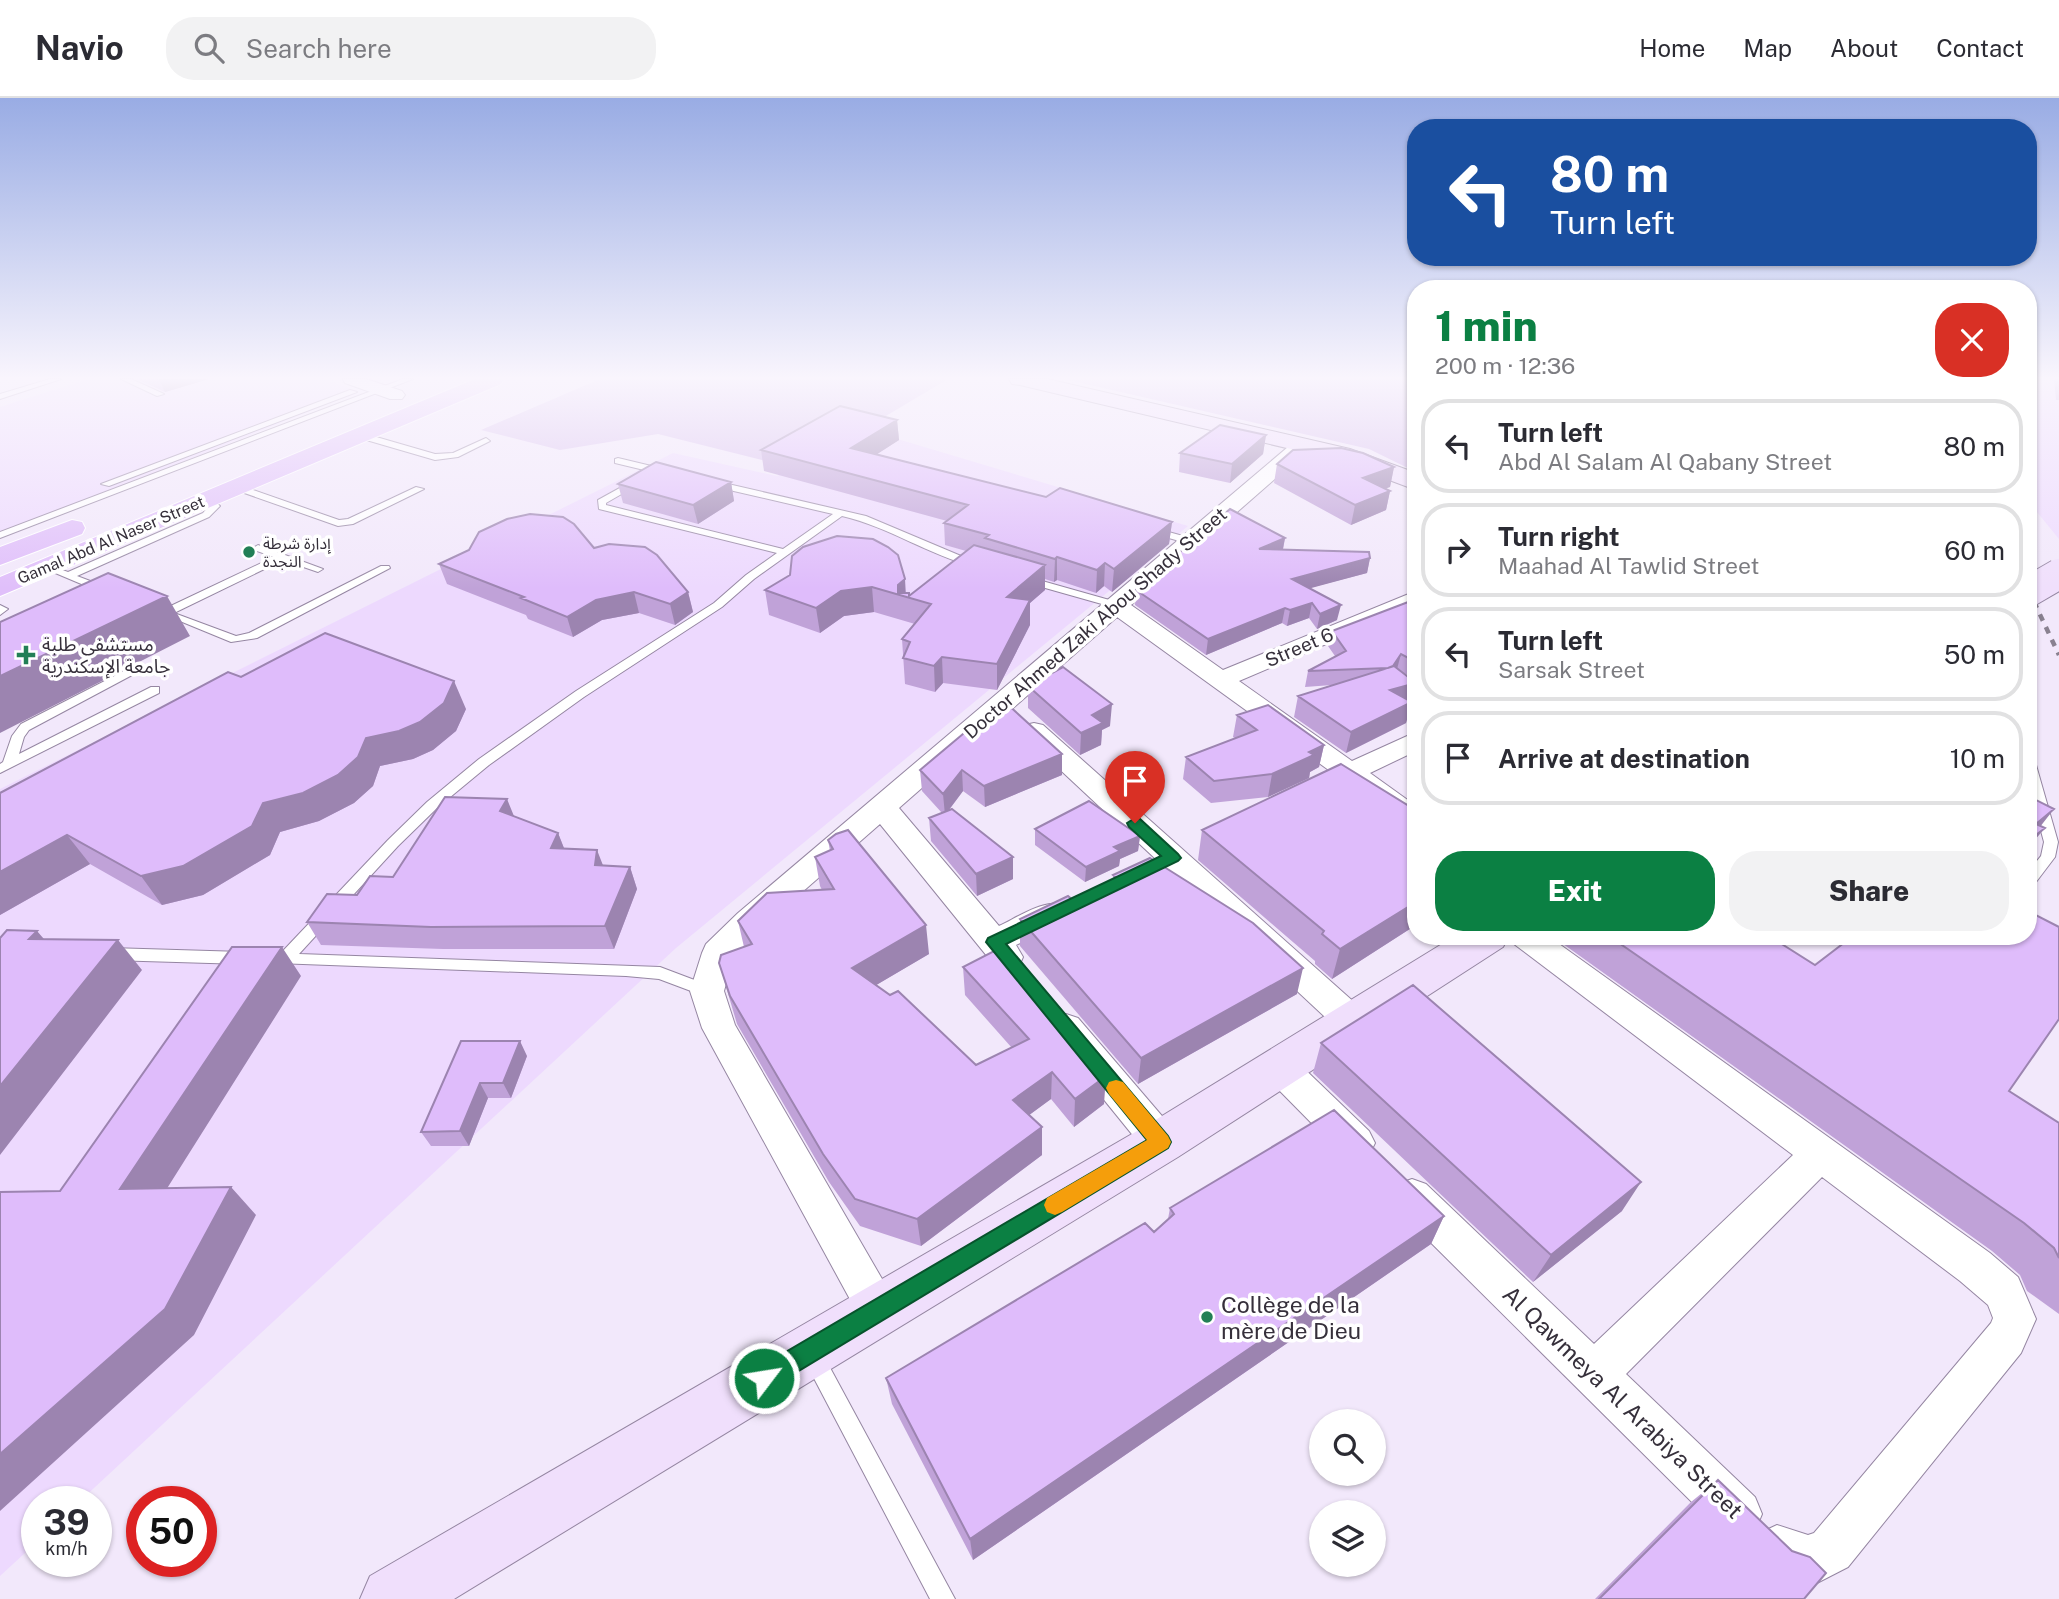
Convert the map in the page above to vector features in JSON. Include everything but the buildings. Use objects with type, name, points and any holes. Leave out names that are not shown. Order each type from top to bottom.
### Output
[{"type":"main road","name":"Gamal Abd Al Naser Street","points":[[0,587],[202,493],[281,449]]},
{"type":"main road","name":"Gamal Abd Al Naser Street","points":[[0,557],[49,562],[161,492],[202,493],[236,487],[326,449]]},
{"type":"main road","points":[[1318,449],[1359,459],[1407,478]]},
{"type":"main road","points":[[0,549],[49,562]]},
{"type":"main road","points":[[2037,587],[2059,574]]},
{"type":"main road","points":[[393,1599],[1161,1142],[1474,945]]},
{"type":"street","name":"Doctor Ahmed Zaki Abou Shady Street","points":[[707,991],[718,953],[749,921],[1297,449]]},
{"type":"street","name":"Street 6","points":[[1220,680],[1407,602]]},
{"type":"street","points":[[1116,605],[1407,814]]},
{"type":"street","points":[[1003,702],[1352,1021]]},
{"type":"street","points":[[1297,798],[1407,744]]},
{"type":"street","points":[[882,807],[1161,1142]]},
{"type":"street","points":[[994,942],[1077,903]]},
{"type":"street","name":"Al Qawmeya Al Arabiya Street","points":[[1279,1067],[1780,1553],[1811,1561],[1832,1550],[2006,1338],[2015,1319],[2003,1291],[1975,1267],[1537,945]]},
{"type":"street","points":[[707,991],[719,1028],[878,1310]]},
{"type":"street","points":[[1594,1374],[1821,1154]]},
{"type":"lane","points":[[0,527],[199,449]]},
{"type":"lane","points":[[0,535],[228,449]]},
{"type":"lane","points":[[408,449],[435,457],[454,455],[468,449]]},
{"type":"lane","points":[[618,461],[672,474]]},
{"type":"lane","points":[[659,471],[608,496],[601,502],[602,507],[785,552]]},
{"type":"lane","points":[[698,480],[884,525],[918,543],[987,568]]},
{"type":"lane","points":[[236,487],[338,523],[350,522],[419,489]]},
{"type":"lane","points":[[285,959],[393,843],[432,805],[484,762],[580,694],[718,605],[750,576],[840,513]]},
{"type":"lane","points":[[1143,528],[1190,541]]},
{"type":"lane","points":[[258,548],[318,569]]},
{"type":"lane","points":[[282,556],[159,611],[235,639],[247,638],[385,568]]},
{"type":"lane","points":[[954,569],[963,561]]},
{"type":"lane","points":[[49,562],[119,595]]},
{"type":"lane","points":[[1012,575],[1116,605]]},
{"type":"lane","points":[[4,767],[25,727],[130,672]]},
{"type":"lane","points":[[4,767],[155,690]]},
{"type":"lane","points":[[2037,789],[2052,842],[2048,857],[2037,871]]},
{"type":"lane","points":[[2037,810],[2044,813]]},
{"type":"lane","points":[[95,953],[626,970],[660,973],[707,991]]},
{"type":"lane","points":[[810,1350],[943,1599]]},
{"type":"shaded area","points":[[0,449],[215,449],[0,534]]},
{"type":"shaded area","points":[[718,449],[811,449],[774,463]]},
{"type":"shaded area","points":[[827,449],[931,449],[1188,526],[676,948],[96,1486],[21,1486],[21,1557],[0,1576],[0,789],[673,453],[777,476]]},
{"type":"shaded area","points":[[1369,449],[1407,449],[1407,468]]},
{"type":"shaded area","points":[[2037,449],[2059,449],[2059,539],[2037,512]]},
{"type":"railway","points":[[2037,588],[2042,598]]},
{"type":"railway","points":[[2037,608],[2059,655]]},
{"type":"slow traffic","points":[[1055,1205],[1161,1142],[1116,1088]]},
{"type":"place","name":"إدارة شرطة النجدة","points":[[249,552]]},
{"type":"place","name":"مستشفى طلبة جامعة الإسكندرية","points":[[26,655]]},
{"type":"place","name":"Collège de la mère de Dieu","points":[[1207,1317]]},
{"type":"route","points":[[764,1378],[1161,1142],[994,942],[1172,858],[1135,823]]}]
